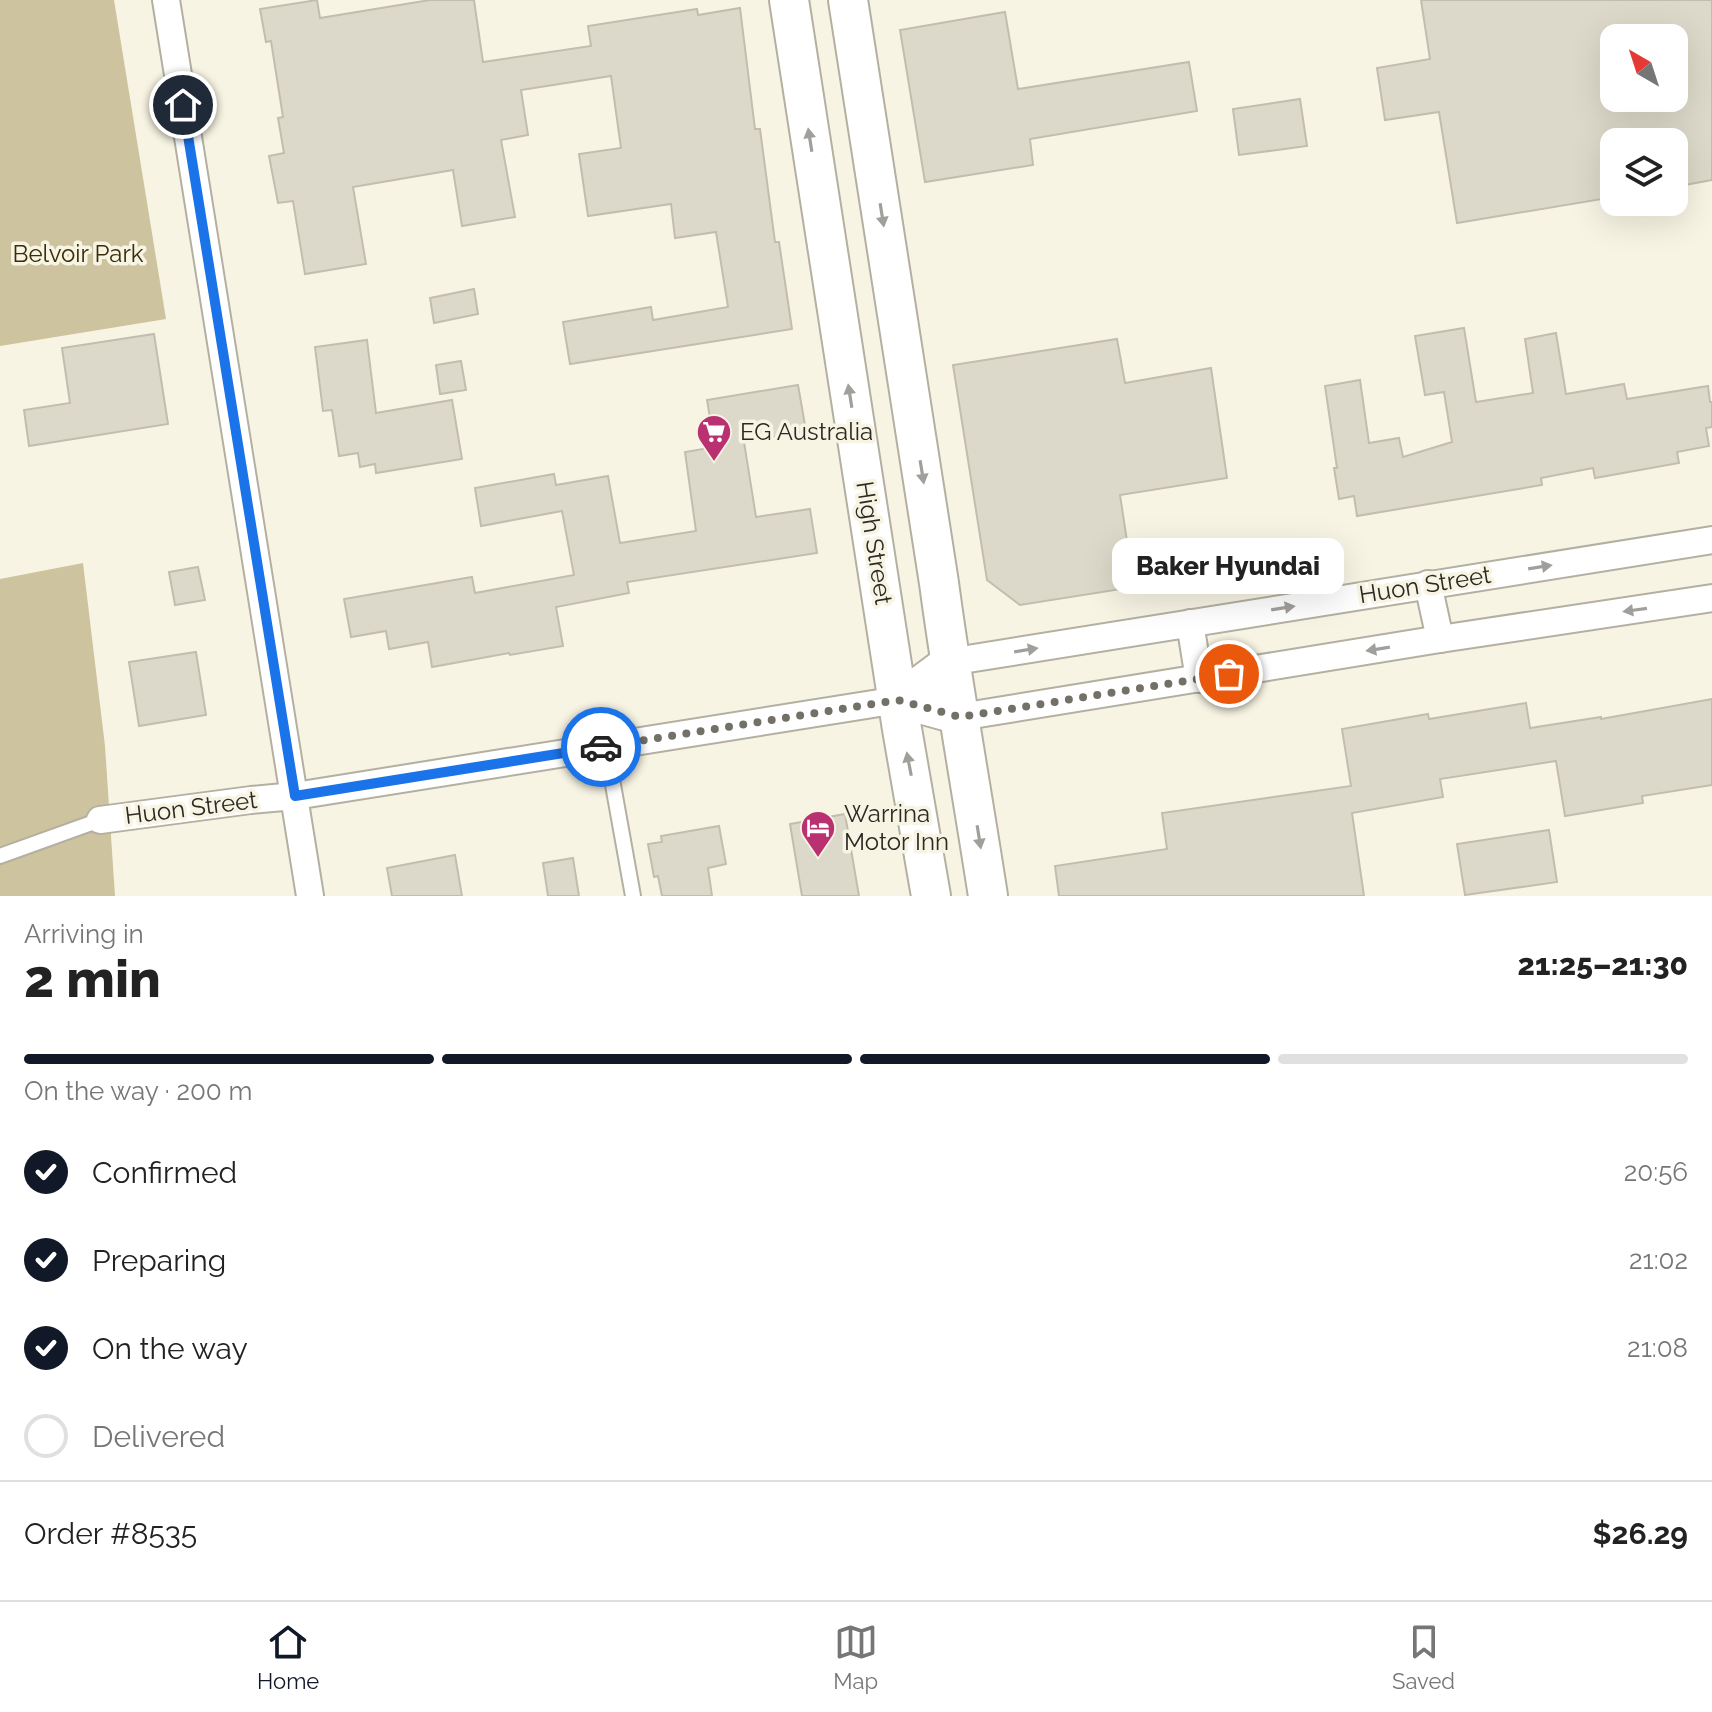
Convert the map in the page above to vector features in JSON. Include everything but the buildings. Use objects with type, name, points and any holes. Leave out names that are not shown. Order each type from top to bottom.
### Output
[{"type":"main road","name":"High Street","points":[[789,0],[931,896]]},
{"type":"main road","points":[[848,0],[949,662],[988,896]]},
{"type":"street","points":[[166,0],[310,896]]},
{"type":"street","name":"Huon Street","points":[[949,662],[1712,540]]},
{"type":"street","points":[[1428,584],[1440,639]]},
{"type":"street","points":[[898,700],[960,717],[1712,598]]},
{"type":"street","points":[[1190,623],[1199,679]]},
{"type":"street","points":[[898,700],[949,662]]},
{"type":"street","name":"Huon Street","points":[[100,820],[295,796],[898,700]]},
{"type":"lane","points":[[606,746],[633,896]]},
{"type":"lane","points":[[0,856],[100,820]]},
{"type":"green space","name":"Belvoir Park","points":[[0,0],[114,0],[166,319],[0,346]]},
{"type":"green space","points":[[83,563],[105,746],[115,896],[0,896],[0,579]]},
{"type":"way so far","points":[[601,747],[898,700],[960,717],[1229,674]]},
{"type":"place","name":"EG Australia","points":[[714,463]]},
{"type":"place","name":"Baker Hyundai","points":[[1229,674]]},
{"type":"place","name":"Warrina Motor Inn","points":[[818,859]]},
{"type":"route","points":[[183,105],[295,796],[601,747]]}]
